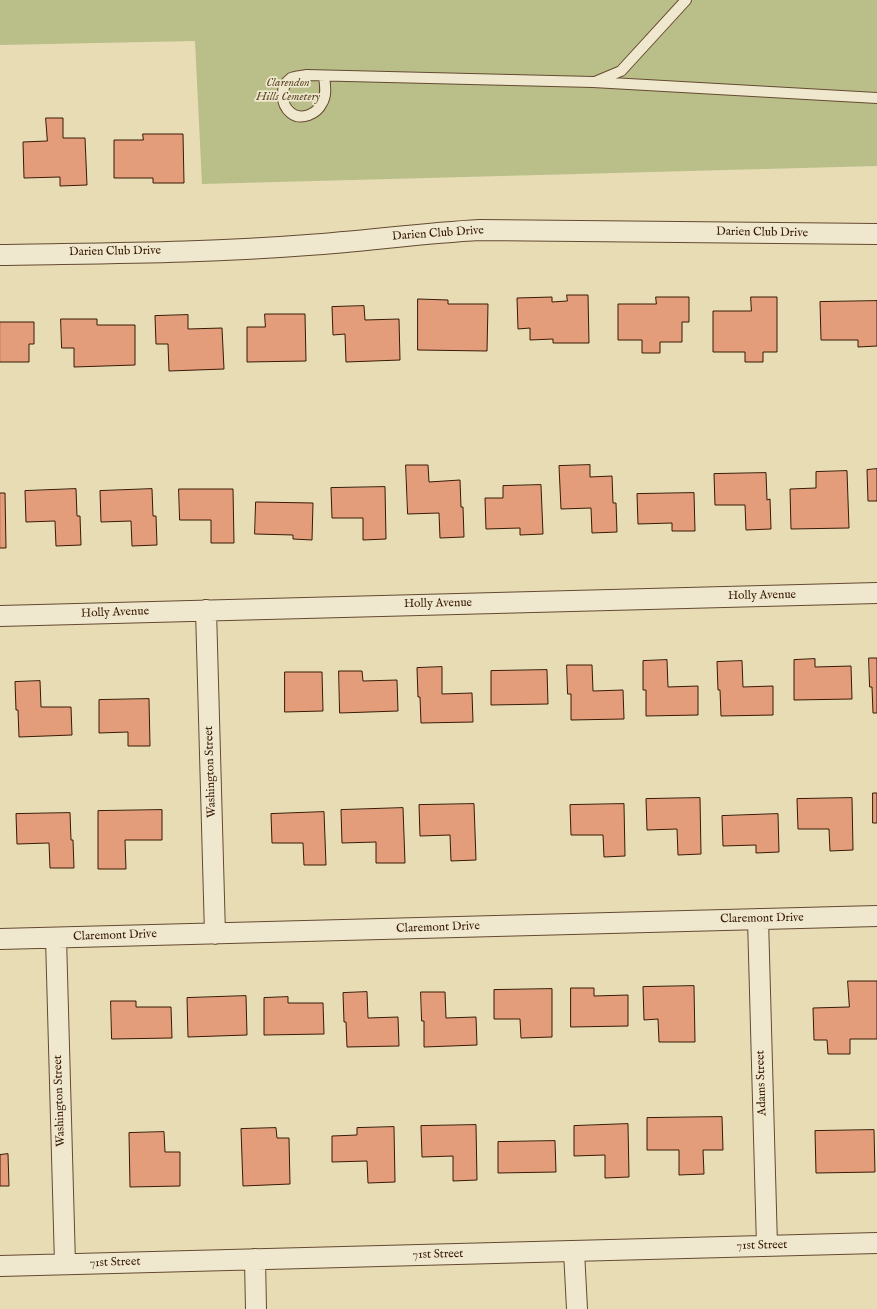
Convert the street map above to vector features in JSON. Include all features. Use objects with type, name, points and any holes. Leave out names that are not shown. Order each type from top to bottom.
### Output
[{"type":"street","name":"Darien Club Drive","points":[[0,255],[231,250],[309,245],[480,230],[877,234]]},
{"type":"street","name":"Holly Avenue","points":[[0,616],[877,593]]},
{"type":"street","name":"Washington Street","points":[[206,610],[215,934]]},
{"type":"street","name":"Claremont Drive","points":[[0,939],[877,916]]},
{"type":"street","name":"Adams Street","points":[[758,919],[767,1246]]},
{"type":"street","name":"Washington Street","points":[[56,938],[65,1264]]},
{"type":"street","name":"71st Street","points":[[0,1266],[877,1243]]},
{"type":"street","points":[[574,1251],[577,1309]]},
{"type":"street","points":[[255,1259],[256,1309]]},
{"type":"lane","points":[[593,82],[621,71],[686,0]]},
{"type":"lane","points":[[324,76],[325,92],[322,103],[315,112],[303,116],[292,114],[284,106],[282,95],[285,85],[292,77],[306,75],[593,82],[877,98]]},
{"type":"green space","name":"Clarendon Hills Cemetery","points":[[0,0],[877,0],[877,166],[202,184],[195,41],[0,45]]},
{"type":"building","points":[[46,118],[63,118],[63,138],[85,138],[87,185],[60,186],[60,177],[24,178],[23,142],[47,141]]},
{"type":"building","points":[[143,134],[183,134],[184,183],[153,183],[153,178],[114,178],[114,140],[143,140]]},
{"type":"building","points":[[567,295],[588,295],[589,343],[553,343],[553,339],[530,340],[530,328],[518,329],[517,298],[552,297],[552,302],[567,301]]},
{"type":"building","points":[[656,297],[689,297],[689,322],[682,322],[682,342],[660,342],[660,353],[642,353],[642,340],[618,340],[618,304],[656,304]]},
{"type":"building","points":[[751,297],[777,297],[777,352],[763,352],[763,362],[745,362],[745,352],[713,352],[713,311],[751,311]]},
{"type":"building","points":[[418,299],[448,300],[448,304],[488,304],[487,351],[418,350]]},
{"type":"building","points":[[877,301],[877,346],[858,347],[858,340],[821,340],[820,302]]},
{"type":"building","points":[[364,306],[365,320],[399,319],[400,360],[346,362],[345,334],[333,335],[332,307]]},
{"type":"building","points":[[265,314],[305,314],[306,361],[247,362],[247,327],[265,327]]},
{"type":"building","points":[[188,315],[188,329],[222,328],[224,369],[169,371],[168,344],[156,344],[155,316]]},
{"type":"building","points":[[61,319],[97,319],[97,325],[135,325],[135,365],[74,367],[74,348],[62,348]]},
{"type":"building","points":[[0,322],[34,322],[34,344],[29,344],[29,362],[0,362]]},
{"type":"building","points":[[406,465],[428,465],[429,482],[460,480],[464,537],[440,538],[439,513],[408,514]]},
{"type":"building","points":[[590,465],[590,477],[612,476],[613,503],[616,503],[617,532],[592,533],[591,508],[561,509],[559,466]]},
{"type":"building","points":[[877,469],[877,501],[868,501],[867,470]]},
{"type":"building","points":[[847,471],[849,528],[791,529],[790,489],[816,488],[816,472]]},
{"type":"building","points":[[766,473],[767,500],[770,499],[771,529],[746,530],[745,505],[715,505],[714,474]]},
{"type":"building","points":[[541,485],[543,534],[520,535],[520,528],[486,529],[485,498],[503,498],[503,486]]},
{"type":"building","points":[[385,487],[386,539],[363,540],[363,518],[332,518],[331,488]]},
{"type":"building","points":[[76,489],[77,516],[80,516],[81,545],[56,546],[55,521],[26,522],[25,491]]},
{"type":"building","points":[[152,489],[153,516],[156,516],[157,545],[132,546],[131,521],[101,522],[100,491]]},
{"type":"building","points":[[179,489],[233,489],[234,543],[211,543],[211,520],[180,520]]},
{"type":"building","points":[[0,493],[5,493],[6,548],[0,548]]},
{"type":"building","points":[[694,493],[695,531],[672,531],[672,523],[638,524],[637,494]]},
{"type":"building","points":[[256,502],[313,503],[312,540],[293,539],[293,535],[255,534]]},
{"type":"building","points":[[869,658],[877,658],[877,713],[873,713]]},
{"type":"building","points":[[815,659],[815,667],[851,666],[852,699],[794,700],[794,660]]},
{"type":"building","points":[[667,660],[668,687],[698,686],[698,715],[646,716],[646,690],[643,690],[643,661]]},
{"type":"building","points":[[742,661],[743,687],[773,686],[773,715],[721,716],[717,662]]},
{"type":"building","points":[[567,665],[592,665],[593,691],[623,690],[624,719],[571,720],[571,694],[568,694]]},
{"type":"building","points":[[442,667],[442,694],[472,693],[473,722],[421,723],[417,668]]},
{"type":"building","points":[[547,670],[548,704],[491,705],[491,671]]},
{"type":"building","points":[[339,671],[362,671],[363,681],[397,680],[398,711],[340,713]]},
{"type":"building","points":[[285,672],[322,672],[323,711],[285,712]]},
{"type":"building","points":[[40,681],[41,707],[71,707],[72,735],[19,737],[15,682]]},
{"type":"building","points":[[149,699],[150,746],[128,746],[128,732],[99,733],[99,700]]},
{"type":"building","points":[[873,793],[877,793],[877,823],[873,823]]},
{"type":"building","points":[[700,798],[701,854],[678,855],[677,829],[647,830],[646,799]]},
{"type":"building","points":[[852,798],[853,850],[830,851],[829,829],[798,829],[797,799]]},
{"type":"building","points":[[474,804],[476,860],[451,861],[450,835],[420,836],[419,805]]},
{"type":"building","points":[[624,804],[625,856],[604,857],[603,835],[571,835],[570,805]]},
{"type":"building","points":[[403,808],[405,863],[376,863],[376,842],[342,843],[341,810]]},
{"type":"building","points":[[162,810],[162,840],[125,840],[126,869],[98,869],[98,811]]},
{"type":"building","points":[[324,812],[326,865],[304,865],[303,843],[272,843],[271,814]]},
{"type":"building","points":[[70,813],[74,868],[50,868],[49,843],[17,844],[16,814]]},
{"type":"building","points":[[778,814],[779,852],[756,853],[756,845],[723,846],[722,816]]},
{"type":"building","points":[[848,981],[877,981],[877,1039],[850,1039],[850,1054],[828,1054],[827,1040],[814,1040],[813,1008],[849,1007]]},
{"type":"building","points":[[694,986],[695,1042],[659,1042],[658,1019],[644,1020],[643,987]]},
{"type":"building","points":[[571,988],[594,988],[594,996],[628,995],[628,1026],[571,1027]]},
{"type":"building","points":[[552,989],[552,1037],[521,1038],[520,1019],[494,1019],[494,990]]},
{"type":"building","points":[[367,992],[368,1018],[398,1017],[399,1046],[347,1047],[343,993]]},
{"type":"building","points":[[421,992],[445,992],[446,1018],[476,1017],[477,1045],[424,1047],[424,1021],[422,1021]]},
{"type":"building","points":[[246,996],[247,1035],[188,1037],[187,998]]},
{"type":"building","points":[[288,997],[288,1003],[323,1003],[324,1034],[264,1035],[264,998]]},
{"type":"building","points":[[111,1001],[136,1001],[136,1007],[171,1007],[172,1038],[112,1039]]},
{"type":"building","points":[[722,1117],[723,1150],[703,1150],[704,1174],[679,1175],[679,1150],[647,1150],[647,1118]]},
{"type":"building","points":[[628,1124],[629,1177],[605,1178],[605,1155],[574,1156],[574,1126]]},
{"type":"building","points":[[476,1125],[477,1180],[453,1181],[453,1156],[422,1157],[421,1126]]},
{"type":"building","points":[[394,1127],[395,1182],[368,1183],[367,1161],[332,1162],[332,1136],[357,1135],[357,1128]]},
{"type":"building","points":[[276,1128],[277,1138],[289,1138],[290,1184],[243,1186],[241,1129]]},
{"type":"building","points":[[874,1130],[875,1172],[816,1173],[815,1131]]},
{"type":"building","points":[[164,1132],[165,1152],[180,1152],[180,1186],[130,1187],[129,1133]]},
{"type":"building","points":[[555,1141],[556,1172],[498,1173],[498,1142]]},
{"type":"building","points":[[8,1154],[9,1186],[0,1186],[0,1155]]}]
